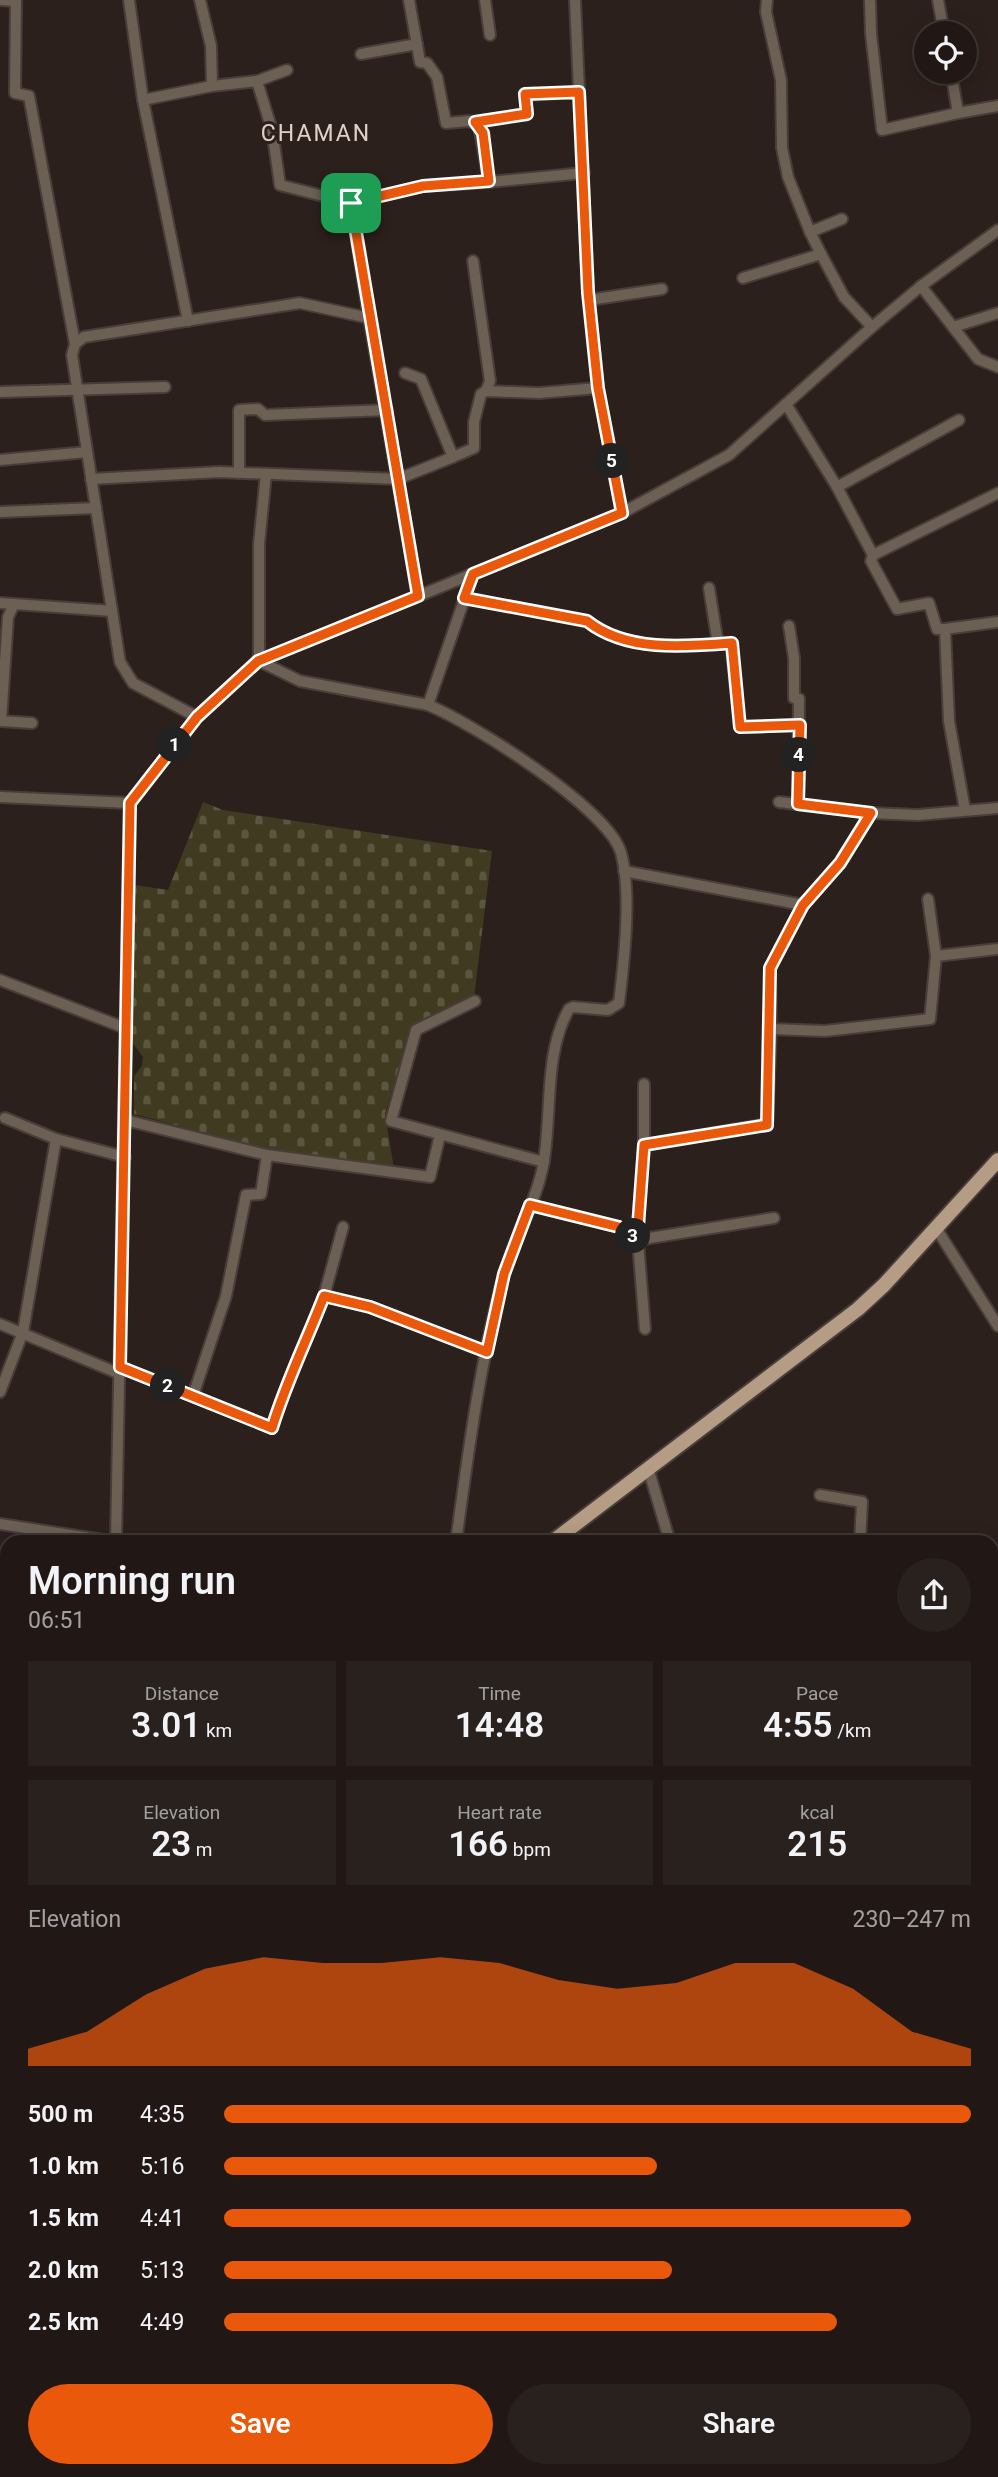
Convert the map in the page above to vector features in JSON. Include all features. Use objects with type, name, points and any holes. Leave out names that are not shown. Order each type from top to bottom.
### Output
[{"type":"main road","points":[[561,1535],[858,1309],[998,1160]]},
{"type":"street","points":[[0,1],[15,0],[15,93],[29,96],[75,344],[72,355],[120,662],[133,683],[197,717]]},
{"type":"street","points":[[129,0],[143,100],[187,321]]},
{"type":"street","points":[[200,0],[211,46],[212,86]]},
{"type":"street","points":[[409,0],[420,62],[427,64],[437,78],[446,123],[475,122],[527,114],[525,94],[579,92]]},
{"type":"street","points":[[485,0],[490,35]]},
{"type":"street","points":[[575,0],[589,300],[598,388],[622,513]]},
{"type":"street","points":[[767,0],[766,12],[781,80],[782,148],[788,177],[810,232],[844,297],[872,327]]},
{"type":"street","points":[[870,0],[871,34],[882,130],[998,106]]},
{"type":"street","points":[[938,0],[942,21]]},
{"type":"street","points":[[361,54],[417,44]]},
{"type":"street","points":[[143,100],[212,86],[257,81],[287,70]]},
{"type":"street","points":[[257,81],[272,130],[280,185],[351,203],[423,186],[584,173]]},
{"type":"street","points":[[953,84],[958,113]]},
{"type":"street","points":[[475,122],[483,133],[489,181]]},
{"type":"street","points":[[351,203],[418,596]]},
{"type":"street","points":[[810,232],[842,219]]},
{"type":"street","points":[[116,1535],[130,803],[197,717],[258,661],[622,513],[729,454],[921,286],[998,230]]},
{"type":"street","points":[[743,278],[821,254]]},
{"type":"street","points":[[473,261],[490,381],[486,391]]},
{"type":"street","points":[[921,286],[978,359],[998,367]]},
{"type":"street","points":[[589,300],[662,289]]},
{"type":"street","points":[[75,344],[84,337],[310,303],[369,318]]},
{"type":"street","points":[[953,327],[998,313]]},
{"type":"street","points":[[405,373],[421,379],[453,457]]},
{"type":"street","points":[[0,393],[165,387]]},
{"type":"street","points":[[91,479],[239,473],[398,480],[474,448],[474,422],[481,394],[486,391],[539,393],[598,388]]},
{"type":"street","points":[[786,404],[837,487],[873,555]]},
{"type":"street","points":[[239,473],[239,410],[258,409],[265,415],[387,410]]},
{"type":"street","points":[[837,487],[959,420]]},
{"type":"street","points":[[0,460],[87,452]]},
{"type":"street","points":[[258,661],[259,544],[266,474]]},
{"type":"street","points":[[998,494],[873,555],[871,561],[897,609],[929,603],[937,629],[998,622]]},
{"type":"street","points":[[0,512],[96,508]]},
{"type":"street","points":[[428,705],[473,574]]},
{"type":"street","points":[[709,588],[718,644]]},
{"type":"street","points":[[464,598],[587,621],[602,633],[629,640],[683,647],[732,643],[740,727],[800,725]]},
{"type":"street","points":[[0,603],[112,611]]},
{"type":"street","points":[[14,604],[8,617],[1,721],[32,723]]},
{"type":"street","points":[[789,626],[794,658],[794,698],[799,699],[798,804]]},
{"type":"street","points":[[945,629],[949,721],[965,810]]},
{"type":"street","points":[[258,661],[300,681],[428,705],[489,735],[570,795],[613,837],[621,852],[624,871],[625,950],[619,1003],[608,1010],[573,1007],[566,1014],[550,1081],[544,1162],[504,1274],[467,1461],[457,1535]]},
{"type":"street","points":[[0,797],[130,803]]},
{"type":"street","points":[[779,802],[918,816],[998,808]]},
{"type":"street","points":[[644,1145],[767,1125],[771,1029],[770,968],[803,905],[840,863],[871,813]]},
{"type":"street","points":[[624,871],[803,905]]},
{"type":"street","points":[[771,1029],[825,1031],[930,1019],[936,956],[928,899]]},
{"type":"street","points":[[936,956],[998,949]]},
{"type":"street","points":[[0,980],[125,1028]]},
{"type":"street","points":[[475,1001],[416,1030],[391,1121],[544,1162]]},
{"type":"street","points":[[643,1084],[644,1145],[638,1241],[645,1329]]},
{"type":"street","points":[[5,1118],[56,1139],[125,1157]]},
{"type":"street","points":[[125,1120],[267,1155],[430,1177],[440,1135]]},
{"type":"street","points":[[0,1392],[23,1332],[56,1139]]},
{"type":"street","points":[[193,1396],[226,1296],[246,1195],[261,1194],[267,1155]]},
{"type":"street","points":[[530,1205],[619,1227],[638,1241],[775,1218]]},
{"type":"street","points":[[0,1324],[272,1428],[284,1387],[295,1370],[324,1296],[343,1227]]},
{"type":"street","points":[[936,1228],[998,1326]]},
{"type":"street","points":[[324,1296],[370,1307],[487,1352]]},
{"type":"street","points":[[648,1468],[668,1535]]},
{"type":"street","points":[[820,1495],[862,1502],[860,1535]]},
{"type":"street","points":[[0,1524],[71,1535]]},
{"type":"green space","points":[[203,802],[223,810],[492,851],[474,997],[412,1027],[385,1114],[394,1169],[259,1147],[134,1114],[134,1076],[142,1066],[143,1057],[131,1041],[135,885],[168,890]]},
{"type":"district","name":"CHAMAN","points":[[316,133]]},
{"type":"route","points":[[579,92],[588,292],[598,388],[622,513],[473,574],[464,598],[587,621],[602,633],[629,640],[683,647],[732,643],[740,727],[800,725],[798,804],[871,813],[861,824],[840,863],[803,905],[770,968],[771,1029],[767,1125],[644,1145],[637,1240],[619,1227],[530,1205],[504,1274],[487,1352],[370,1307],[324,1296],[295,1370],[284,1387],[272,1428],[120,1367],[130,803],[197,717],[258,661],[418,596],[351,203],[423,186],[489,181],[483,133],[475,122],[527,114],[525,94],[579,92]]}]
